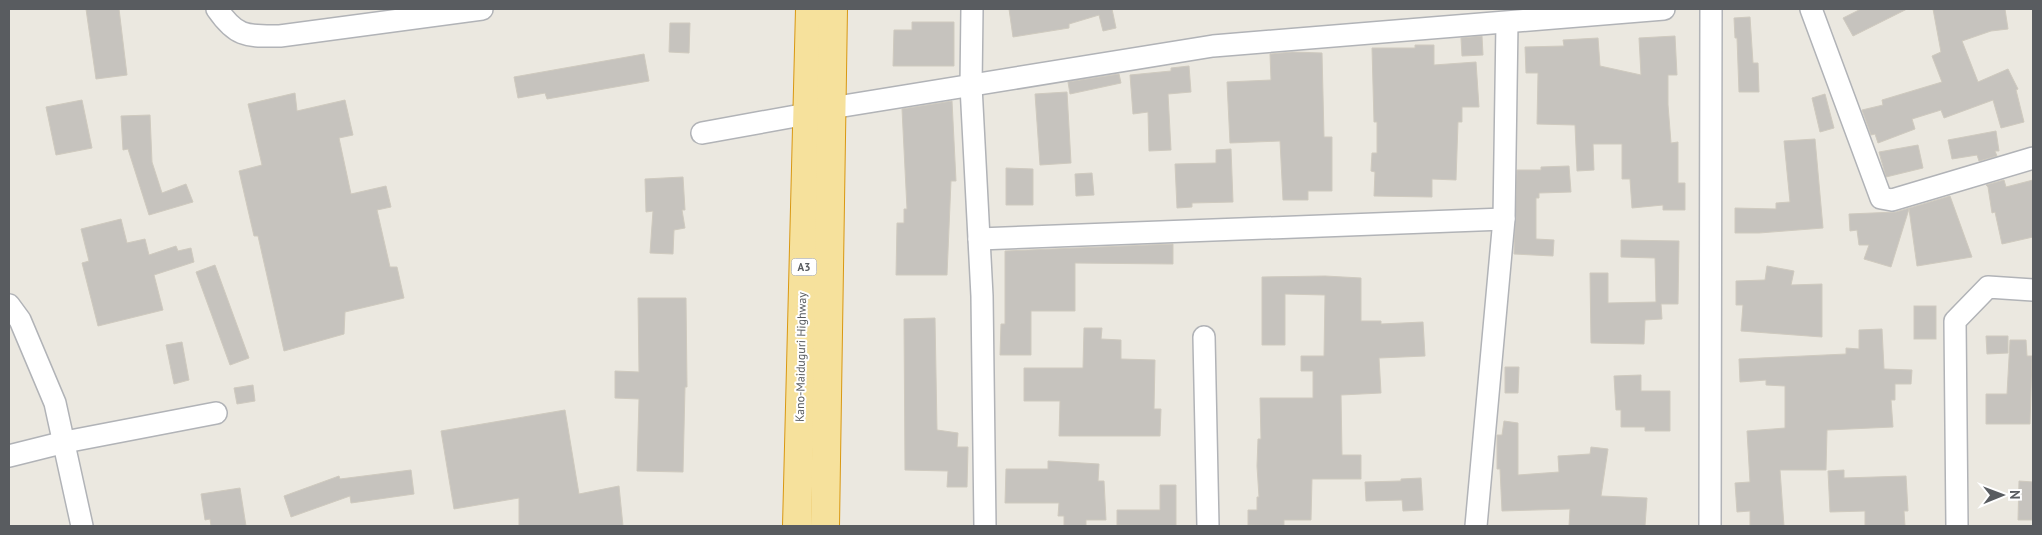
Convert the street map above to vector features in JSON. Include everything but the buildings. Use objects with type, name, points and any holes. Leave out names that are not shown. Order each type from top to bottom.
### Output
[{"type":"highway","name":"Kano-Maiduguri Highway","points":[[810,9],[819,111],[825,526]]},
{"type":"highway","name":"Kano-Maiduguri Highway","points":[[797,526],[819,111],[833,9]]},
{"type":"street","points":[[217,9],[228,24],[248,36],[280,36],[482,9]]},
{"type":"street","points":[[972,9],[971,86],[982,296],[985,526]]},
{"type":"street","points":[[702,133],[819,111],[1213,46],[1664,9]]},
{"type":"street","points":[[1710,526],[1711,9]]},
{"type":"street","points":[[1811,9],[1881,198],[1892,200],[2033,158]]},
{"type":"street","points":[[1476,526],[1504,219],[1507,23]]},
{"type":"street","points":[[979,239],[1360,226],[1504,219]]},
{"type":"street","points":[[1957,526],[1955,321],[1988,287],[2033,290]]},
{"type":"street","points":[[9,305],[20,320],[55,404],[82,526]]},
{"type":"street","points":[[1204,337],[1208,526]]},
{"type":"street","points":[[9,456],[64,442],[216,413]]}]
